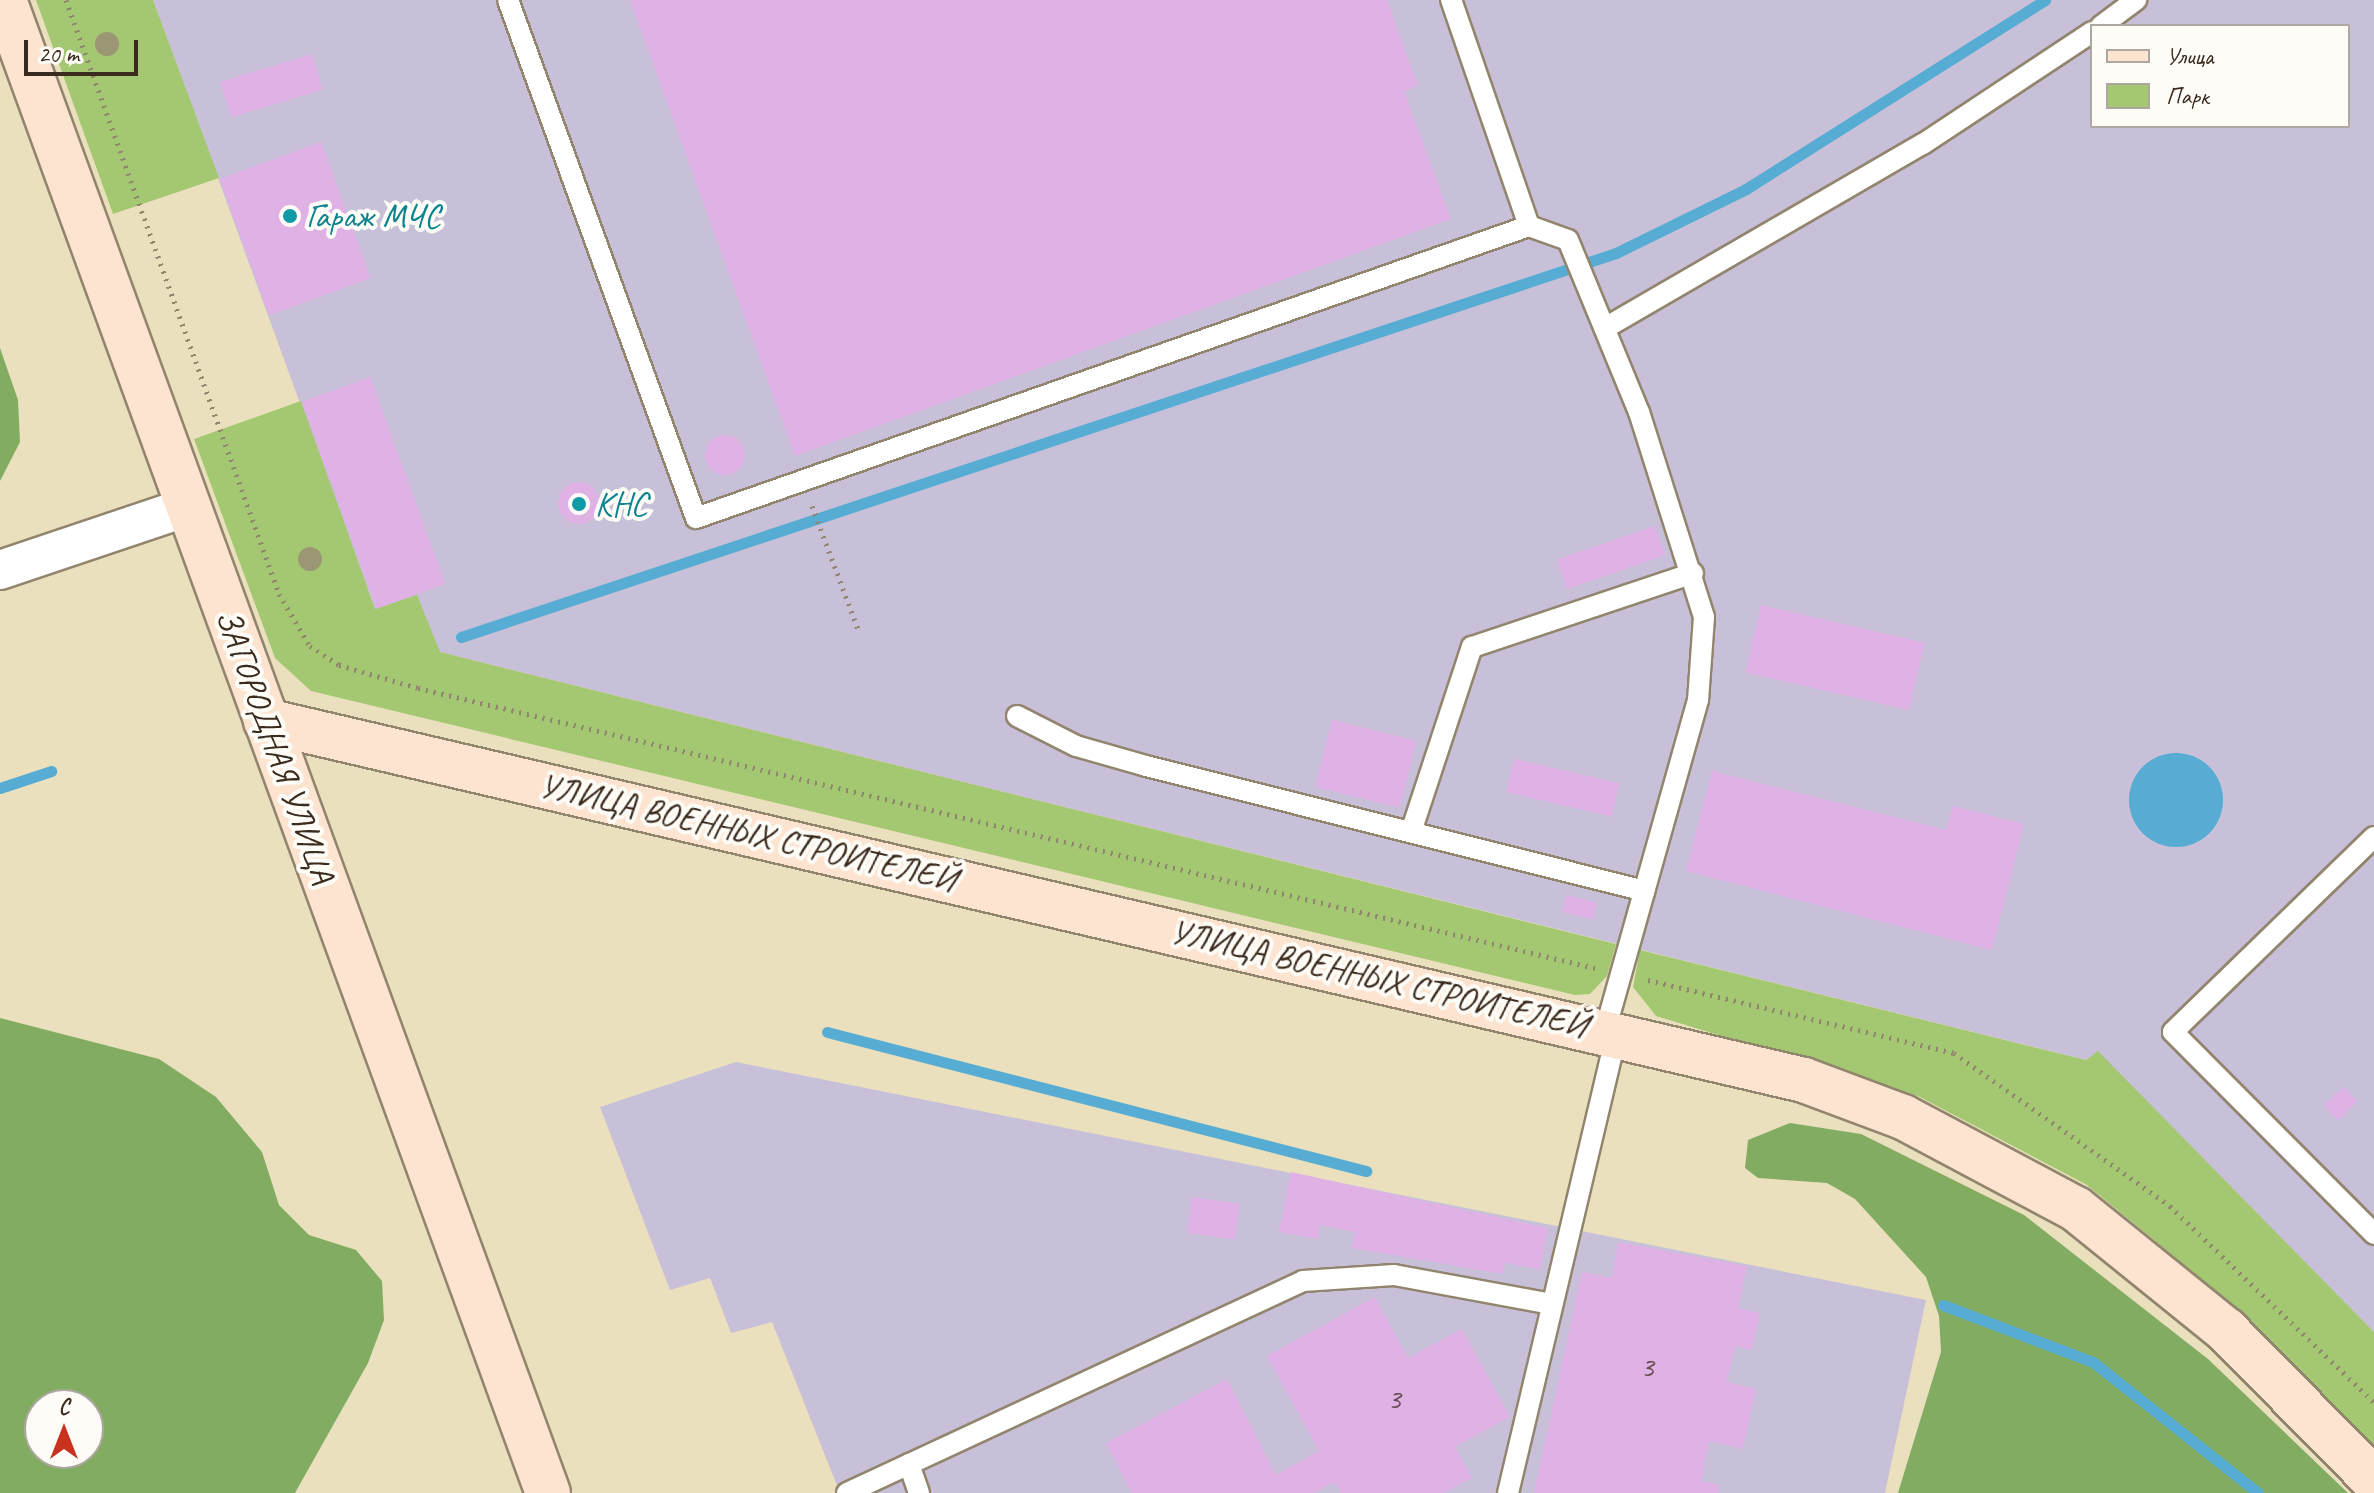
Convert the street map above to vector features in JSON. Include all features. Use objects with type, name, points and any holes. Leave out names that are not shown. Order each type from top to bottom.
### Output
[{"type":"street","name":"ЗАГОРОДНАЯ УЛИЦА","points":[[4,0],[548,1493]]},
{"type":"street","points":[[0,570],[190,506]]},
{"type":"street","name":"УЛИЦА ВОЕННЫХ СТРОИТЕЛЕЙ","points":[[266,721],[1611,1032],[1804,1080],[1994,1160],[2156,1270],[2374,1480]]},
{"type":"lane","points":[[508,0],[696,518],[1529,226],[1559,233],[1573,251],[1605,328],[1693,573],[1704,617],[1704,671],[1622,974],[1552,1304],[1508,1493]]},
{"type":"lane","points":[[1451,0],[1529,226]]},
{"type":"lane","points":[[2104,24],[2136,0]]},
{"type":"lane","points":[[1605,328],[1923,144],[2090,33]]},
{"type":"lane","points":[[1411,832],[1472,647],[1693,573]]},
{"type":"lane","points":[[1017,716],[1107,755],[1645,891]]},
{"type":"lane","points":[[2374,837],[2173,1032],[2374,1234]]},
{"type":"lane","points":[[847,1493],[1331,1274],[1394,1275],[1552,1304]]},
{"type":"lane","points":[[909,1464],[919,1493]]},
{"type":"path","points":[[66,0],[279,594],[310,646],[339,665],[418,688],[1954,1053],[2170,1206],[2374,1402]]},
{"type":"path","points":[[803,481],[858,629]]},
{"type":"shaded area","points":[[153,0],[2374,0],[2374,1332],[2098,1052],[2086,1060],[439,652],[375,609]]},
{"type":"shaded area","points":[[736,1062],[1926,1300],[1885,1493],[840,1493],[772,1322],[731,1333],[710,1278],[670,1290],[600,1107]]},
{"type":"green space","points":[[36,0],[153,0],[219,178],[113,214]]},
{"type":"green space","points":[[0,348],[18,400],[20,442],[0,481]]},
{"type":"green space","points":[[301,401],[375,609],[417,595],[440,652],[1616,944],[1607,976],[1590,994],[1575,995],[311,691],[275,658],[194,439]]},
{"type":"green space","points":[[1640,950],[2086,1060],[2098,1051],[2374,1332],[2374,1449],[2239,1310],[2087,1185],[1918,1096],[1656,1016],[1633,987]]},
{"type":"green space","points":[[0,1018],[159,1059],[216,1097],[262,1152],[279,1205],[309,1235],[356,1250],[382,1281],[384,1320],[368,1363],[295,1493],[0,1493]]},
{"type":"green space","points":[[1790,1123],[1861,1134],[2024,1215],[2208,1359],[2348,1493],[1898,1493],[1941,1352],[1939,1316],[1926,1277],[1855,1199],[1827,1183],[1758,1178],[1745,1168],[1748,1140]]},
{"type":"water","points":[[2176,753],[2194,756],[2209,767],[2220,782],[2223,800],[2220,818],[2209,833],[2194,844],[2176,847],[2158,844],[2143,833],[2132,818],[2129,800],[2132,782],[2143,767],[2158,756]]},
{"type":"building","points":[[630,0],[1387,0],[1418,86],[1404,91],[1451,219],[795,456]]},
{"type":"building","points":[[312,54],[323,89],[231,117],[220,82]]},
{"type":"building","name":"Гараж МЧС","points":[[321,142],[371,278],[269,315],[220,179]]},
{"type":"building","points":[[370,377],[445,584],[377,609],[301,402]]},
{"type":"building","points":[[725,435],[739,441],[745,455],[739,469],[725,475],[711,469],[705,455],[711,441]]},
{"type":"building","name":"КНС","points":[[579,482],[594,488],[600,503],[594,518],[579,524],[564,518],[558,503],[564,488]]},
{"type":"building","points":[[1655,526],[1665,555],[1567,589],[1557,560]]},
{"type":"building","points":[[1761,605],[1925,643],[1909,710],[1745,672]]},
{"type":"building","points":[[1332,720],[1416,741],[1400,808],[1315,787]]},
{"type":"building","points":[[1514,759],[1619,783],[1612,816],[1506,792]]},
{"type":"building","points":[[1712,771],[1946,830],[1953,806],[2024,824],[1992,950],[1686,871]]},
{"type":"building","points":[[1566,895],[1597,903],[1593,919],[1562,911]]},
{"type":"building","points":[[2343,1087],[2357,1101],[2338,1120],[2324,1106]]},
{"type":"building","points":[[1291,1172],[1548,1228],[1540,1269],[1505,1263],[1503,1274],[1352,1248],[1355,1232],[1320,1225],[1318,1239],[1279,1232]]},
{"type":"building","points":[[1192,1197],[1240,1204],[1235,1239],[1187,1233]]},
{"type":"building","points":[[1618,1242],[1747,1266],[1738,1308],[1760,1313],[1752,1350],[1735,1346],[1727,1382],[1756,1389],[1743,1449],[1709,1441],[1701,1481],[1720,1485],[1718,1493],[1534,1493],[1582,1272],[1612,1278]]},
{"type":"building","points":[[1375,1297],[1408,1358],[1462,1329],[1510,1417],[1455,1447],[1472,1478],[1444,1493],[1341,1493],[1335,1482],[1314,1493],[1132,1493],[1106,1443],[1227,1379],[1276,1475],[1319,1451],[1267,1356]]},
{"type":"waterway","points":[[461,637],[1616,253],[1746,189],[2045,0]]},
{"type":"waterway","points":[[0,788],[51,771]]},
{"type":"waterway","points":[[827,1032],[1366,1171]]},
{"type":"waterway","points":[[1943,1305],[2093,1362],[2258,1493]]},
{"type":"place","name":"Гараж МЧС","points":[[290,216]]},
{"type":"place","name":"КНС","points":[[579,504]]}]
